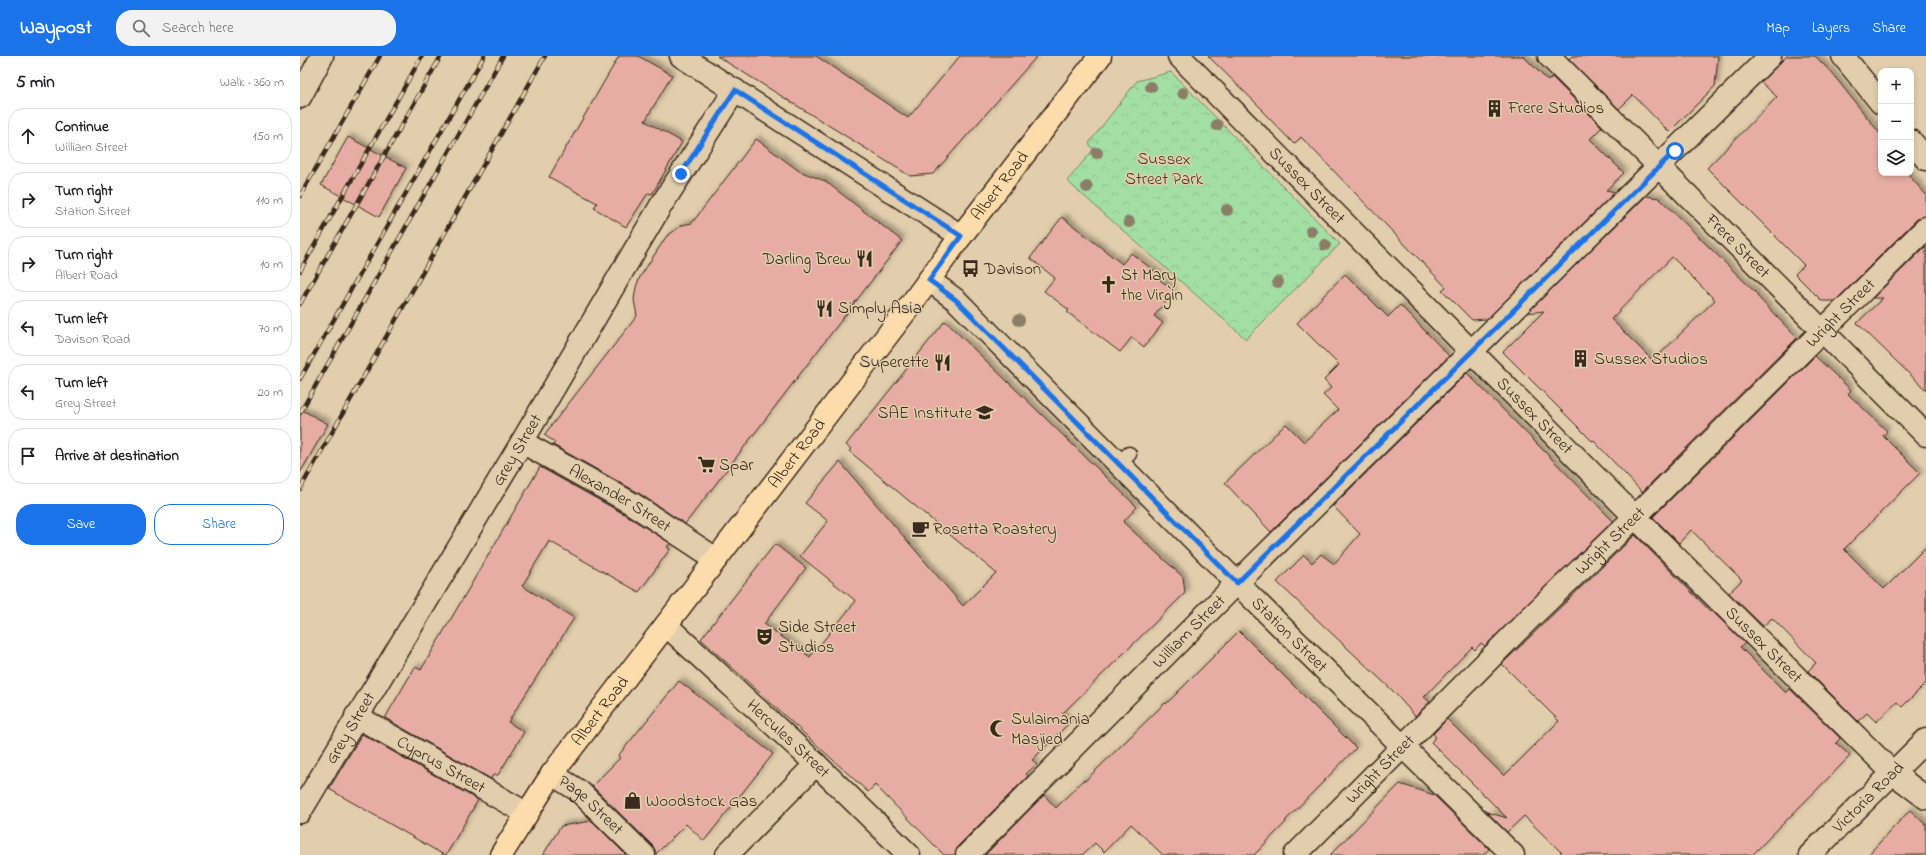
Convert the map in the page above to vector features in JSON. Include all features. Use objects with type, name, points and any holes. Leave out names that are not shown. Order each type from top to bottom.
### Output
[{"type":"main road","name":"Albert Road","points":[[501,855],[526,813],[552,774],[961,236],[1100,56]]},
{"type":"street","points":[[300,97],[322,56]]},
{"type":"street","points":[[681,56],[961,236]]},
{"type":"street","name":"Sussex Street","points":[[1179,56],[1635,517],[1893,773],[1926,798]]},
{"type":"street","name":"Frere Street","points":[[1549,56],[1926,435]]},
{"type":"street","points":[[1843,56],[1878,99]]},
{"type":"street","name":"William Street","points":[[967,855],[1237,583],[1659,166],[1762,59]]},
{"type":"street","name":"Grey Street","points":[[300,812],[356,716],[522,442],[660,206],[735,90]]},
{"type":"street","points":[[1914,145],[1926,159]]},
{"type":"street","name":"Wright Street","points":[[1295,855],[1403,748],[1531,617],[1823,332],[1926,228]]},
{"type":"street","name":"Station Street","points":[[929,280],[956,300],[1124,459],[1237,583],[1513,855]]},
{"type":"street","name":"Alexander Street","points":[[522,442],[631,503],[716,559]]},
{"type":"street","name":"Hercules Street","points":[[666,625],[816,764],[909,855]]},
{"type":"street","name":"Cyprus Street","points":[[356,716],[526,813]]},
{"type":"street","name":"Victoria Road","points":[[1812,854],[1926,740]]},
{"type":"street","points":[[727,855],[816,764]]},
{"type":"street","name":"Page Street","points":[[552,774],[579,791],[644,855]]},
{"type":"green space","name":"Sussex Street Park","points":[[1171,72],[1340,244],[1246,339],[1067,181],[1093,150],[1089,143],[1137,81]]},
{"type":"building","points":[[619,56],[638,56],[672,75],[645,121],[682,142],[652,194],[648,193],[626,227],[594,208],[597,203],[549,177]]},
{"type":"building","points":[[717,56],[816,56],[908,118],[960,56],[1037,56],[933,174],[910,176]]},
{"type":"building","points":[[1208,56],[1523,56],[1548,81],[1552,77],[1602,127],[1590,139],[1624,173],[1606,190],[1615,192],[1487,319],[1472,320],[1442,290],[1446,287],[1301,137],[1294,144],[1262,111],[1263,110]]},
{"type":"building","points":[[1572,56],[1718,56],[1715,86],[1669,132],[1633,95],[1619,109],[1569,59]]},
{"type":"building","points":[[1787,56],[1815,56],[1831,72],[1878,131],[1878,176],[1910,176],[1926,195],[1926,216],[1917,219],[1835,301],[1822,301],[1795,274],[1804,265],[1707,168],[1777,97],[1761,82]]},
{"type":"building","points":[[348,137],[406,168],[379,217],[321,185]]},
{"type":"building","points":[[756,139],[799,171],[825,181],[902,241],[685,524],[637,492],[553,445],[555,442],[544,435],[637,316],[634,300],[636,287],[640,277],[666,237],[682,225],[692,223]]},
{"type":"building","points":[[1646,196],[1659,198],[1758,295],[1757,296],[1797,338],[1642,492],[1593,440],[1592,441],[1503,352],[1544,311],[1527,313]],"holes":[[[1672,257],[1715,300],[1653,361],[1611,319]]]},
{"type":"building","name":"St Mary the Virgin","points":[[1062,217],[1122,264],[1131,253],[1162,277],[1160,280],[1174,291],[1154,316],[1163,323],[1144,347],[1132,337],[1120,352],[1067,312],[1069,310],[1044,291],[1055,278],[1030,258]]},
{"type":"building","points":[[1926,246],[1926,390],[1857,323],[1883,298],[1873,298]]},
{"type":"building","points":[[1345,274],[1388,317],[1400,305],[1449,356],[1271,532],[1225,483],[1286,424],[1304,442],[1338,410],[1323,395],[1331,388],[1324,380],[1339,365],[1297,323]]},
{"type":"building","points":[[945,321],[1137,507],[1123,522],[1183,577],[1185,593],[1062,714],[1070,722],[1032,760],[1037,764],[1026,774],[1028,776],[958,846],[955,855],[944,855],[875,785],[868,792],[701,639],[775,544],[806,568],[764,624],[810,657],[856,601],[800,556],[828,521],[805,503],[840,462],[963,606],[996,573],[849,451],[851,449],[846,445]]},
{"type":"building","points":[[1815,356],[1851,390],[1848,394],[1887,431],[1883,436],[1920,473],[1844,549],[1884,589],[1926,547],[1926,683],[1902,707],[1897,702],[1876,722],[1867,713],[1858,721],[1808,671],[1816,663],[1772,618],[1763,626],[1729,593],[1742,580],[1691,530],[1679,543],[1653,517]]},
{"type":"building","points":[[1467,373],[1613,521],[1485,646],[1481,643],[1475,650],[1472,647],[1424,697],[1430,702],[1415,716],[1393,691],[1277,582],[1304,555],[1312,563],[1321,554],[1334,564],[1360,534],[1333,506]]},
{"type":"building","points":[[300,409],[328,424],[300,473]]},
{"type":"building","points":[[540,467],[624,514],[670,543],[667,547],[670,549],[639,592],[549,541],[522,586],[574,618],[508,722],[524,732],[498,775],[493,775],[491,779],[385,718],[415,667],[421,670]]},
{"type":"building","points":[[1635,535],[1710,611],[1711,610],[1745,643],[1740,647],[1786,693],[1790,689],[1840,738],[1836,743],[1850,756],[1752,855],[1564,855],[1524,816],[1507,832],[1487,812],[1507,818],[1431,742],[1436,737],[1433,734],[1447,719],[1504,776],[1559,721],[1502,664]]},
{"type":"building","points":[[1239,631],[1356,748],[1254,855],[1163,855],[1131,824],[1104,852],[1095,843],[1082,855],[985,855],[1044,795],[1056,808],[1083,780],[1085,781],[1165,703],[1166,704]]},
{"type":"building","points":[[679,681],[773,754],[704,841],[686,824],[656,854],[653,846],[592,786],[620,758],[618,756]]},
{"type":"building","points":[[362,734],[478,800],[446,855],[329,789]]},
{"type":"building","points":[[1400,784],[1434,795],[1489,849],[1483,855],[1330,855]]},
{"type":"building","points":[[1910,810],[1926,825],[1926,855],[1868,855]]},
{"type":"building","points":[[592,821],[626,855],[543,855],[561,826]]},
{"type":"railway","points":[[300,196],[380,56]]},
{"type":"railway","points":[[300,271],[422,56]]},
{"type":"railway","points":[[300,304],[441,56]]},
{"type":"railway","points":[[300,379],[484,56]]},
{"type":"railway","points":[[300,413],[503,56]]},
{"type":"railway","points":[[300,489],[545,56]]},
{"type":"place","name":"Frere Studios","points":[[1495,108]]},
{"type":"place","name":"Darling Brew","points":[[864,259]]},
{"type":"place","name":"Davison","points":[[971,269]]},
{"type":"place","name":"St Mary the Virgin","points":[[1108,285]]},
{"type":"place","name":"Simply Asia","points":[[825,308]]},
{"type":"place","name":"Sussex Studios","points":[[1581,359]]},
{"type":"place","name":"Superette","points":[[942,362]]},
{"type":"place","name":"SAE Institute","points":[[985,413]]},
{"type":"place","name":"Spar","points":[[706,465]]},
{"type":"place","name":"Rosetta Roastery","points":[[920,529]]},
{"type":"place","name":"Side Street Studios","points":[[765,637]]},
{"type":"place","name":"Sulaimania Masjied","points":[[998,729]]},
{"type":"place","name":"Woodstock Gas","points":[[633,801]]},
{"type":"route","points":[[681,174],[735,90],[961,236],[929,280],[956,300],[1237,583],[1675,151]]}]
